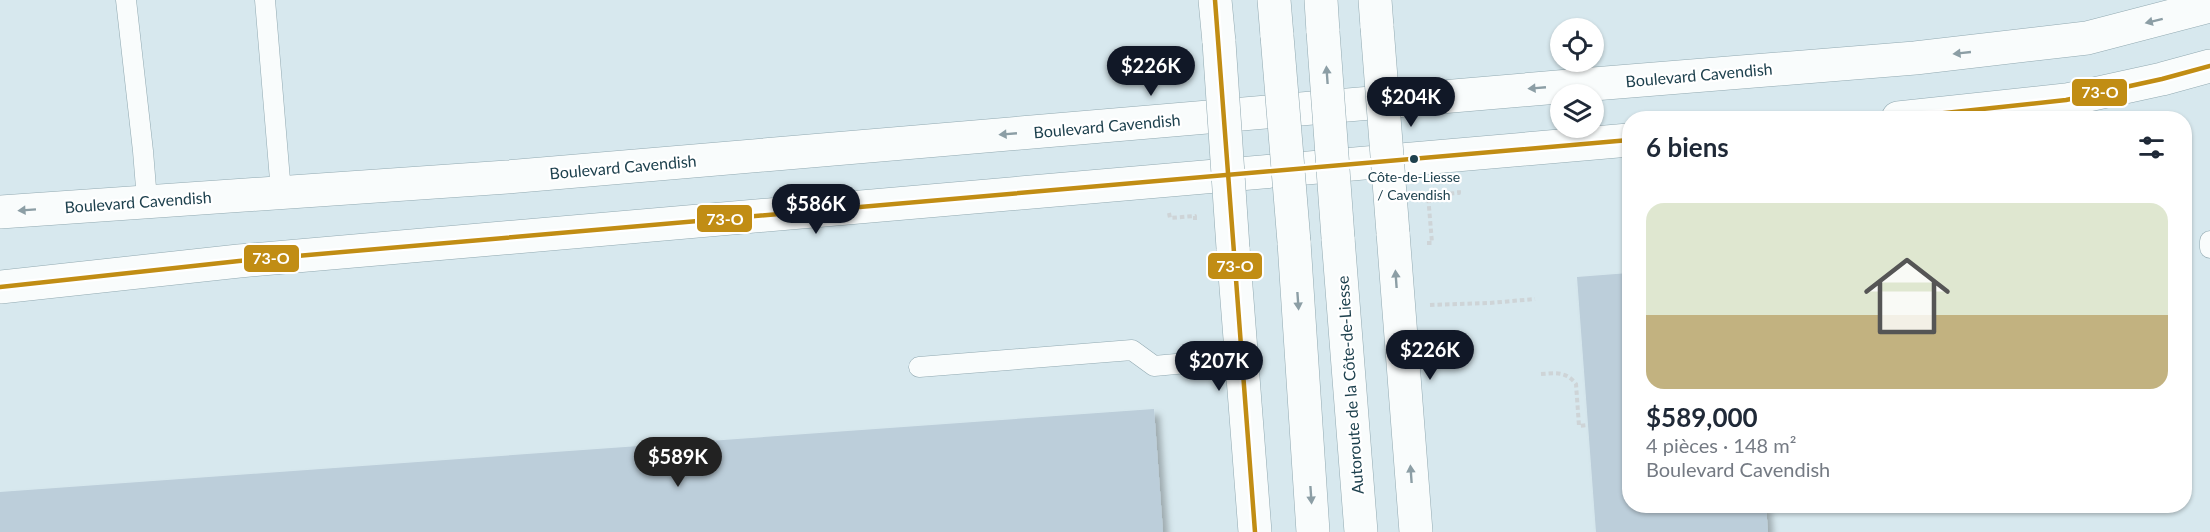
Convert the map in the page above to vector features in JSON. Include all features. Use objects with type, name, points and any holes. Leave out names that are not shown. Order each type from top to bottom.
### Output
[{"type":"main road","points":[[1215,0],[1255,532]]},
{"type":"main road","points":[[1274,0],[1294,242],[1313,532]]},
{"type":"main road","name":"Boulevard Cavendish","points":[[0,212],[519,176],[1927,57],[2087,38],[2210,6]]},
{"type":"main road","points":[[1376,14],[1416,532]]},
{"type":"main road","name":"Autoroute de la Côte-de-Liesse","points":[[1322,16],[1361,532]]},
{"type":"main road","points":[[1963,111],[2066,100],[2210,66]]},
{"type":"main road","points":[[0,287],[239,261],[1622,141]]},
{"type":"lane","points":[[126,0],[147,200]]},
{"type":"lane","points":[[265,0],[281,192]]},
{"type":"lane","points":[[2210,241],[2210,248]]},
{"type":"lane","points":[[919,367],[1132,350],[1154,366],[1242,358]]},
{"type":"path","points":[[1430,230],[1428,195],[1459,193]]},
{"type":"path","points":[[1170,218],[1195,216],[1196,228]]},
{"type":"path","points":[[1426,305],[1535,299]]},
{"type":"path","points":[[1541,374],[1558,373],[1572,379],[1576,384],[1579,426],[1588,425]]},
{"type":"building","points":[[1622,274],[1622,513],[1767,513],[1768,532],[1596,532],[1577,277]]},
{"type":"building","points":[[1154,409],[1163,532],[0,532],[0,492]]},
{"type":"transit line","name":"73-O","points":[[1215,0],[1255,532]]},
{"type":"transit line","name":"73-O","points":[[1963,111],[2066,100],[2210,66]]},
{"type":"transit line","name":"73-O","points":[[0,287],[239,261],[1622,141]]},
{"type":"place","name":"Côte-de-Liesse / Cavendish","points":[[1414,159]]}]
